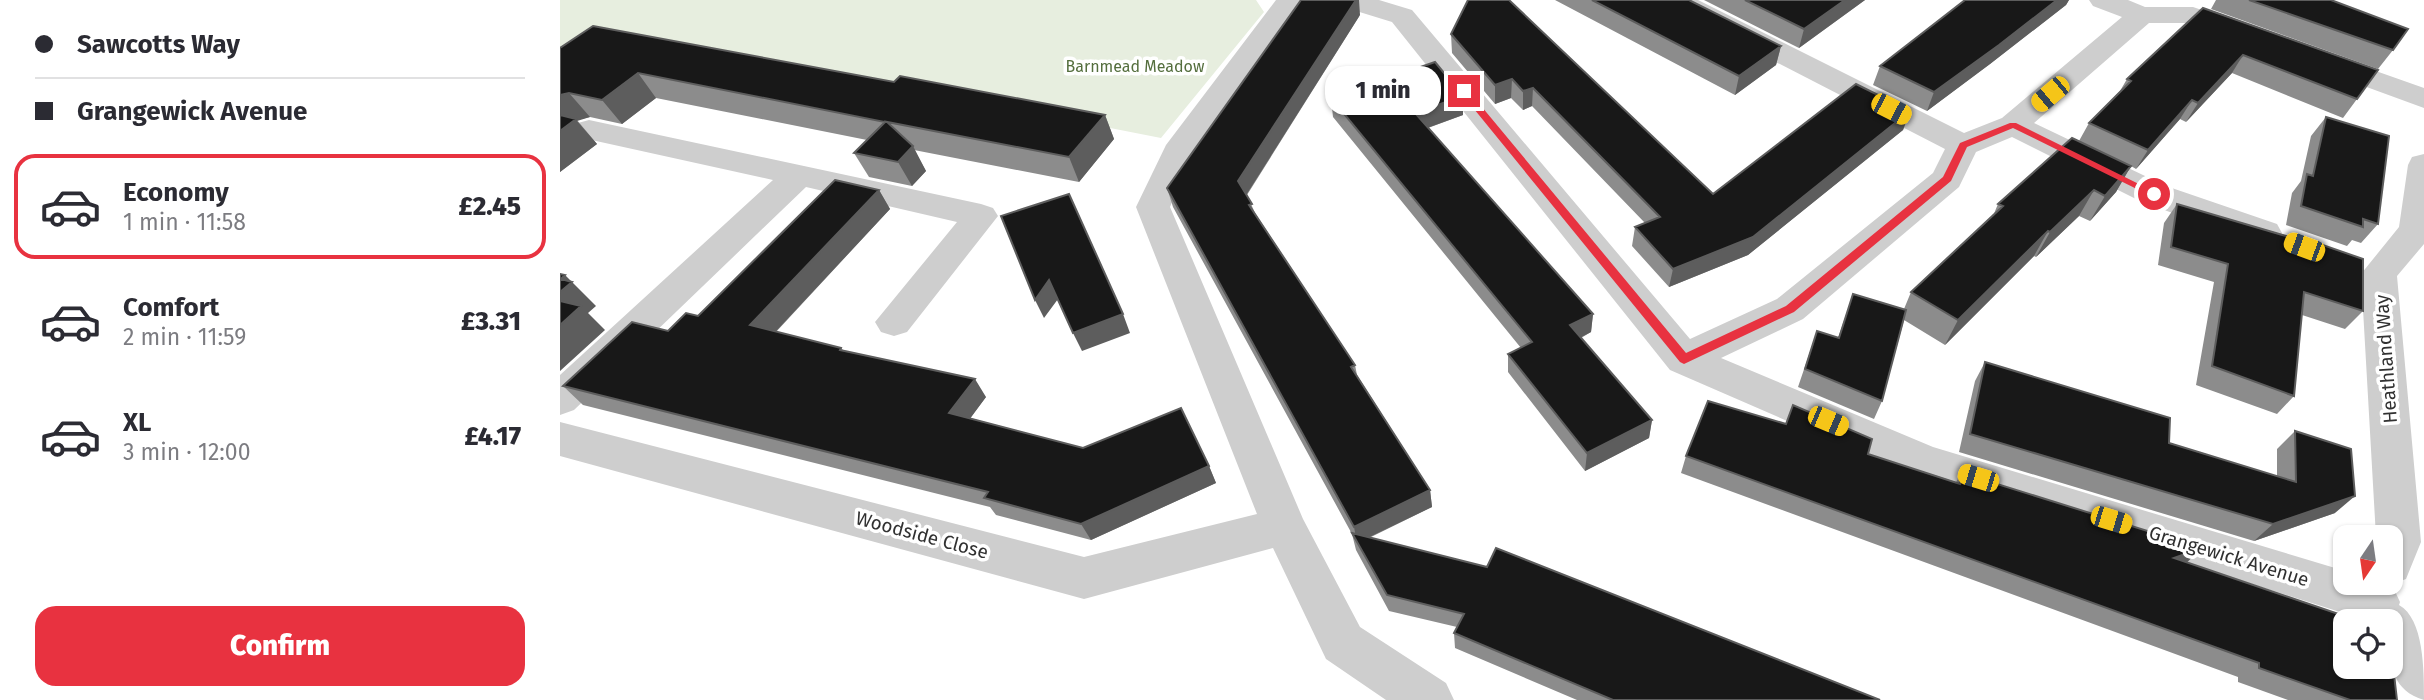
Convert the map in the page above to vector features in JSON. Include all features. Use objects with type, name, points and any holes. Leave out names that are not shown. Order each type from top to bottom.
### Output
[{"type":"street","points":[[1290,0],[1177,152],[1153,207],[1284,526],[1343,643],[1429,700]]},
{"type":"street","name":"Grangewick Avenue","points":[[1350,0],[1402,16],[1684,359],[1924,462],[2386,599]]},
{"type":"street","points":[[1677,0],[1963,145]]},
{"type":"street","points":[[2103,0],[2142,15],[2193,15],[2424,99]]},
{"type":"street","points":[[1684,359],[1790,309],[1947,179],[1963,145],[2013,125],[2142,15]]},
{"type":"street","points":[[2013,125],[2154,194],[2292,243]]},
{"type":"street","points":[[589,130],[981,216],[894,322]]},
{"type":"street","name":"Heathland Way","points":[[2386,599],[2399,542],[2367,269],[2416,230],[2424,165]]},
{"type":"street","points":[[560,399],[799,175]]},
{"type":"street","name":"Woodside Close","points":[[560,439],[1084,578],[1284,526]]},
{"type":"street","points":[[2386,599],[2424,677]]},
{"type":"green space","name":"Barnmead Meadow","points":[[560,0],[1256,0],[1264,12],[1161,138],[891,85],[560,71]]},
{"type":"building","points":[[1301,0],[1356,0],[1238,181],[1252,204],[1249,205],[1355,365],[1351,367],[1430,490],[1354,527],[1167,188]]},
{"type":"building","points":[[1468,0],[1509,0],[1713,194],[1856,84],[1910,111],[1753,237],[1673,269],[1635,227],[1660,217],[1533,88],[1523,91],[1512,79],[1495,85],[1451,34]]},
{"type":"building","points":[[1592,0],[1689,0],[1781,46],[1739,76]]},
{"type":"building","points":[[1745,0],[1845,0],[1804,29]]},
{"type":"building","points":[[1965,0],[2057,0],[1934,92],[1880,66]]},
{"type":"building","points":[[2249,0],[2331,0],[2408,29],[2393,50]]},
{"type":"building","points":[[2203,8],[2378,70],[2357,99],[2243,55],[2198,103],[2192,100],[2148,150],[2089,123],[2131,81],[2127,79]]},
{"type":"building","points":[[593,26],[894,82],[900,76],[1105,115],[1069,157],[887,122],[913,146],[898,162],[854,153],[885,122],[638,73],[602,100],[569,93],[560,95],[560,48]]},
{"type":"building","points":[[1435,62],[1463,96],[1415,113],[1593,314],[1570,325],[1652,420],[1587,453],[1508,354],[1532,342],[1331,98]]},
{"type":"building","points":[[560,115],[576,119],[560,131]]},
{"type":"building","points":[[2326,117],[2389,136],[2378,224],[2363,219],[2363,227],[2301,206],[2307,174],[2313,176]]},
{"type":"building","points":[[2072,138],[2131,166],[2105,196],[2094,190],[2048,231],[1958,320],[1911,292],[2003,206],[1998,204]]},
{"type":"building","points":[[835,180],[879,190],[750,325],[841,348],[840,350],[975,379],[949,413],[1083,448],[1181,408],[1209,466],[1081,524],[984,498],[988,492],[563,386],[632,322],[668,331],[686,313],[698,316]]},
{"type":"building","points":[[1069,194],[1123,314],[1073,333],[1049,280],[1035,300],[1001,216]]},
{"type":"building","points":[[2177,204],[2296,239],[2297,236],[2363,259],[2363,311],[2304,292],[2294,396],[2212,366],[2228,264],[2171,247]]},
{"type":"building","points":[[560,274],[565,275],[561,279],[572,282],[560,292]]},
{"type":"building","points":[[1853,294],[1906,310],[1882,401],[1805,369],[1817,331],[1839,338]]},
{"type":"building","points":[[560,301],[581,306],[560,325]]},
{"type":"building","points":[[1985,362],[2170,418],[2169,443],[2296,482],[2295,431],[2351,449],[2355,496],[2273,524],[1970,434]]},
{"type":"building","points":[[1708,401],[1786,424],[1793,405],[1872,439],[1868,454],[1960,484],[1962,473],[2202,548],[2174,558],[2333,612],[2333,679],[2395,679],[2397,700],[2350,700],[2259,668],[2259,663],[1686,456]]},
{"type":"building","points":[[1352,533],[1487,567],[1496,548],[1880,700],[1613,700],[1454,633],[1464,614],[1387,595]]},
{"type":"route","points":[[1464,91],[1684,359],[1790,309],[1947,179],[1963,145],[2013,125],[2154,194]]}]
